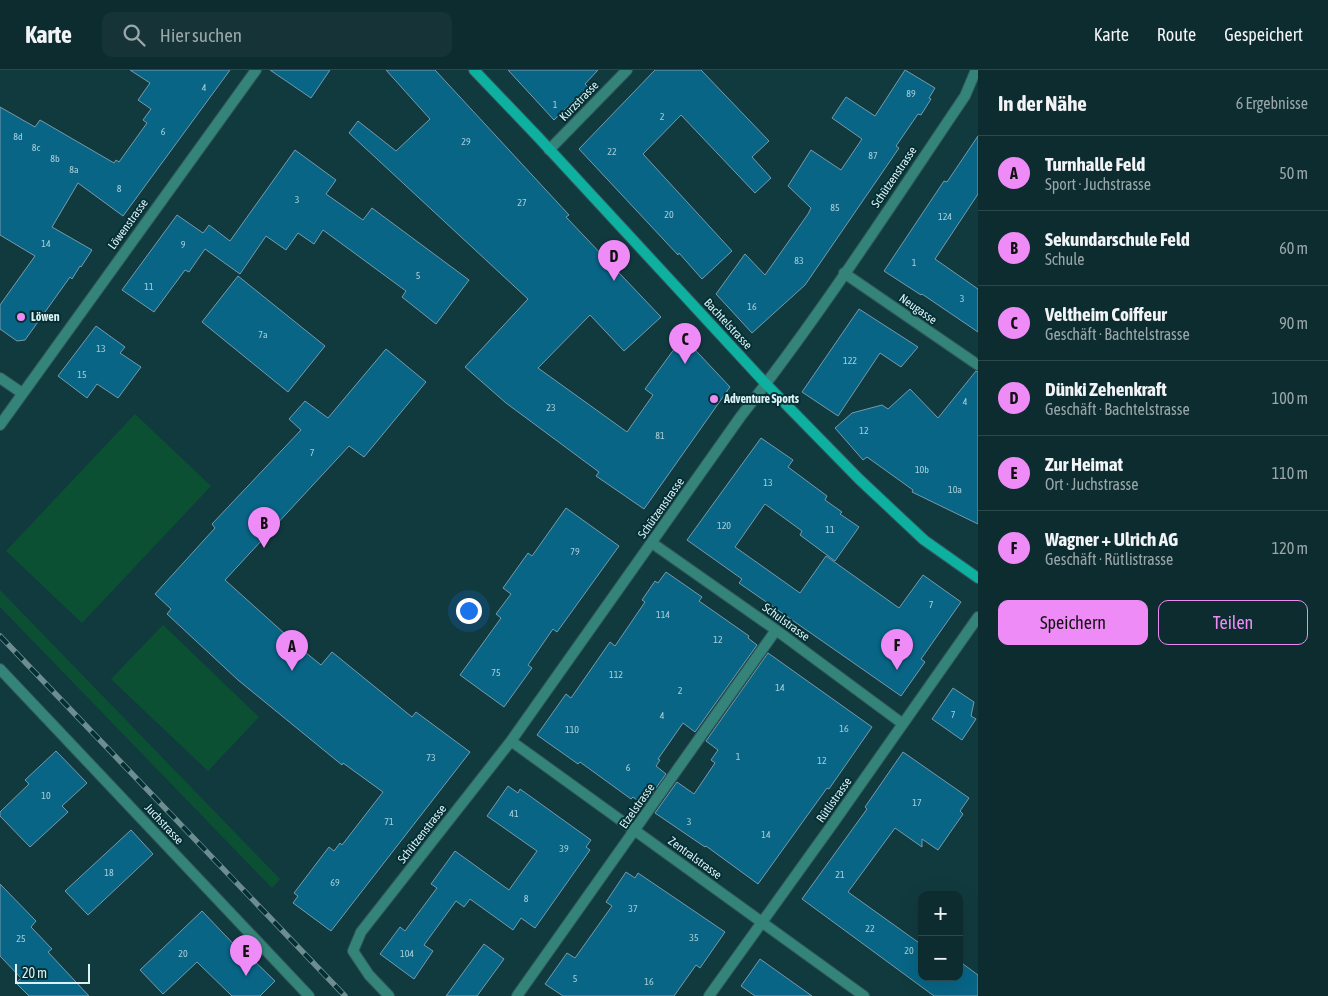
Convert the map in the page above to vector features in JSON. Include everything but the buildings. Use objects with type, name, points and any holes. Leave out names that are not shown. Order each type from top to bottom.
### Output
[{"type":"street","name":"Löwenstrasse","points":[[0,425],[256,70]]},
{"type":"street","name":"Bachtelstrasse","points":[[474,70],[766,384],[859,479],[924,540],[978,578]]},
{"type":"street","name":"Kurzstrasse","points":[[550,150],[626,70]]},
{"type":"street","name":"Schützenstrasse","points":[[389,996],[369,975],[353,951],[361,932],[510,741],[741,416],[766,384],[965,96],[974,72]]},
{"type":"street","name":"Neugasse","points":[[844,273],[978,365]]},
{"type":"street","points":[[0,378],[22,393]]},
{"type":"street","name":"Schulstrasse","points":[[652,543],[776,630],[903,724]]},
{"type":"street","name":"Rütlistrasse","points":[[708,996],[978,618]]},
{"type":"street","name":"Etzelstrasse","points":[[517,996],[776,630]]},
{"type":"street","name":"Juchstrasse","points":[[0,669],[306,995]]},
{"type":"street","name":"Zentralstrasse","points":[[510,741],[864,996]]},
{"type":"green space","points":[[135,414],[211,486],[82,623],[6,551]]},
{"type":"green space","points":[[0,590],[280,879],[272,888],[0,607]]},
{"type":"green space","points":[[163,625],[259,717],[208,771],[111,679]]},
{"type":"railway","points":[[0,636],[345,996]]},
{"type":"place","name":"Dünki Zehenkraft","points":[[614,281]]},
{"type":"place","name":"Löwen","points":[[21,317]]},
{"type":"place","name":"Veltheim Coiffeur","points":[[685,364]]},
{"type":"place","name":"Adventure Sports","points":[[714,399]]},
{"type":"place","name":"Sekundarschule Feld","points":[[264,548]]},
{"type":"place","name":"Wagner + Ulrich AG","points":[[897,670]]},
{"type":"place","name":"Turnhalle Feld","points":[[292,671]]},
{"type":"place","name":"Zur Heimat","points":[[246,976]]}]
